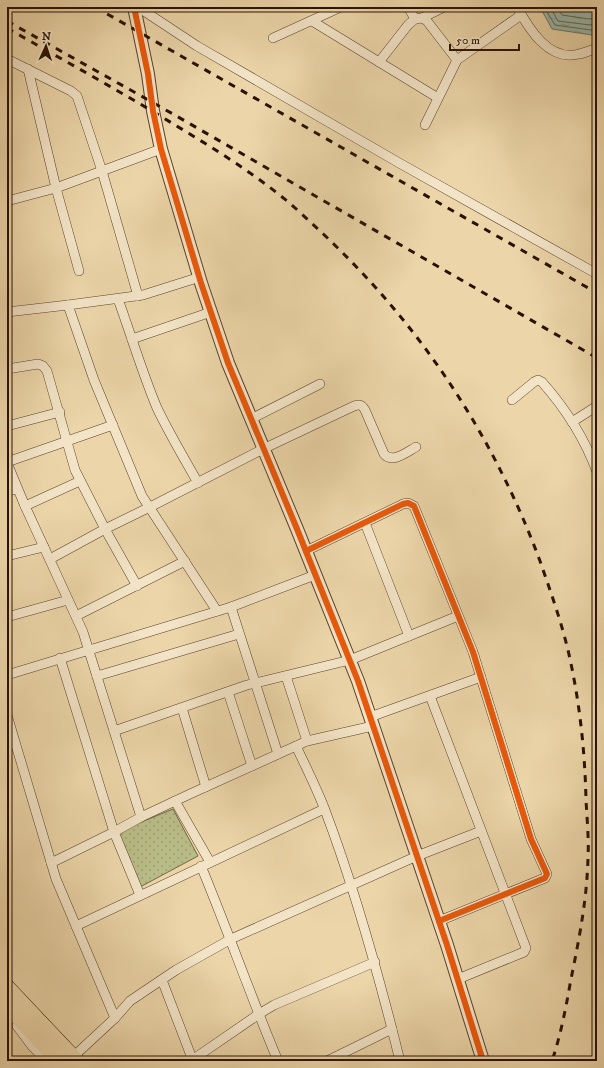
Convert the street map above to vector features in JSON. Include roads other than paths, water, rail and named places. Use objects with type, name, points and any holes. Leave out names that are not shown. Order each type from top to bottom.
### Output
[{"type":"main road","points":[[7,987],[75,1059]]},
{"type":"main road","points":[[7,1006],[59,1061]]},
{"type":"street","points":[[134,7],[148,74],[153,112],[161,149],[211,312],[228,363],[350,660],[439,921],[483,1061]]},
{"type":"street","points":[[138,7],[197,46],[401,164],[597,274]]},
{"type":"street","points":[[273,38],[342,7]]},
{"type":"street","points":[[408,7],[418,19],[427,21],[457,60]]},
{"type":"street","points":[[379,62],[408,25],[444,7]]},
{"type":"street","points":[[425,125],[457,60],[519,11],[533,32],[552,50],[563,55],[578,55],[597,48]]},
{"type":"street","points":[[312,21],[438,98]]},
{"type":"street","points":[[7,59],[71,91],[77,96],[102,171],[138,296]]},
{"type":"street","points":[[28,69],[56,188],[79,271]]},
{"type":"street","points":[[7,200],[56,188],[161,149]]},
{"type":"street","points":[[7,312],[68,306],[138,296],[200,277]]},
{"type":"street","points":[[118,298],[157,407],[198,483]]},
{"type":"street","points":[[68,306],[94,380],[142,496],[217,611]]},
{"type":"street","points":[[132,339],[211,312]]},
{"type":"street","points":[[7,369],[33,364],[43,366],[47,371],[60,412],[73,464],[80,481],[137,586]]},
{"type":"street","points":[[512,400],[534,382],[538,380],[542,382],[572,422],[596,467]]},
{"type":"street","points":[[251,419],[320,384]]},
{"type":"street","points":[[50,559],[105,529],[263,449],[358,405],[362,406],[365,410],[386,457],[394,458],[416,447]]},
{"type":"street","points":[[572,422],[597,406]]},
{"type":"street","points":[[7,426],[60,412]]},
{"type":"street","points":[[112,424],[7,463],[17,489],[83,632],[141,817]]},
{"type":"street","points":[[25,506],[80,481]]},
{"type":"street","points":[[7,491],[17,489]]},
{"type":"street","points":[[306,551],[403,504],[408,503],[414,506],[473,652],[530,839],[547,874],[545,878],[439,921]]},
{"type":"street","points":[[365,522],[409,636]]},
{"type":"street","points":[[7,556],[44,547]]},
{"type":"street","points":[[76,616],[185,561]]},
{"type":"street","points":[[7,675],[231,607],[315,574]]},
{"type":"street","points":[[7,617],[68,600]]},
{"type":"street","points":[[231,607],[278,754]]},
{"type":"street","points":[[114,731],[256,683],[350,660],[458,616]]},
{"type":"street","points":[[97,676],[239,634]]},
{"type":"street","points":[[60,658],[114,832],[140,895]]},
{"type":"street","points":[[286,676],[307,742]]},
{"type":"street","points":[[52,863],[141,817],[296,746],[372,722],[430,696],[481,677]]},
{"type":"street","points":[[228,692],[252,766]]},
{"type":"street","points":[[430,696],[526,948],[525,950],[458,979]]},
{"type":"street","points":[[182,708],[206,787]]},
{"type":"street","points":[[7,715],[56,879],[114,1018]]},
{"type":"street","points":[[296,746],[324,808],[352,885],[375,962],[400,1061]]},
{"type":"street","points":[[175,801],[205,864],[259,1014],[278,1061]]},
{"type":"street","points":[[76,926],[324,808]]},
{"type":"street","points":[[75,1059],[130,1001],[231,938],[417,856],[481,832]]},
{"type":"street","points":[[194,1061],[195,1058],[259,1014],[279,1003],[375,962]]},
{"type":"street","points":[[162,980],[194,1061]]},
{"type":"street","points":[[7,1012],[32,1046],[47,1061]]},
{"type":"street","points":[[327,1061],[392,1028]]},
{"type":"water","points":[[540,7],[597,7],[597,32],[592,35],[552,29]]},
{"type":"railway","points":[[95,7],[597,293]]},
{"type":"railway","points":[[7,21],[152,102],[597,358]]},
{"type":"railway","points":[[7,28],[204,142],[274,190],[295,208],[356,266],[421,342],[450,383],[476,425],[500,469],[521,514],[540,561],[560,622],[574,676],[583,747],[588,844],[586,889],[580,934],[565,1010],[552,1061]]}]
